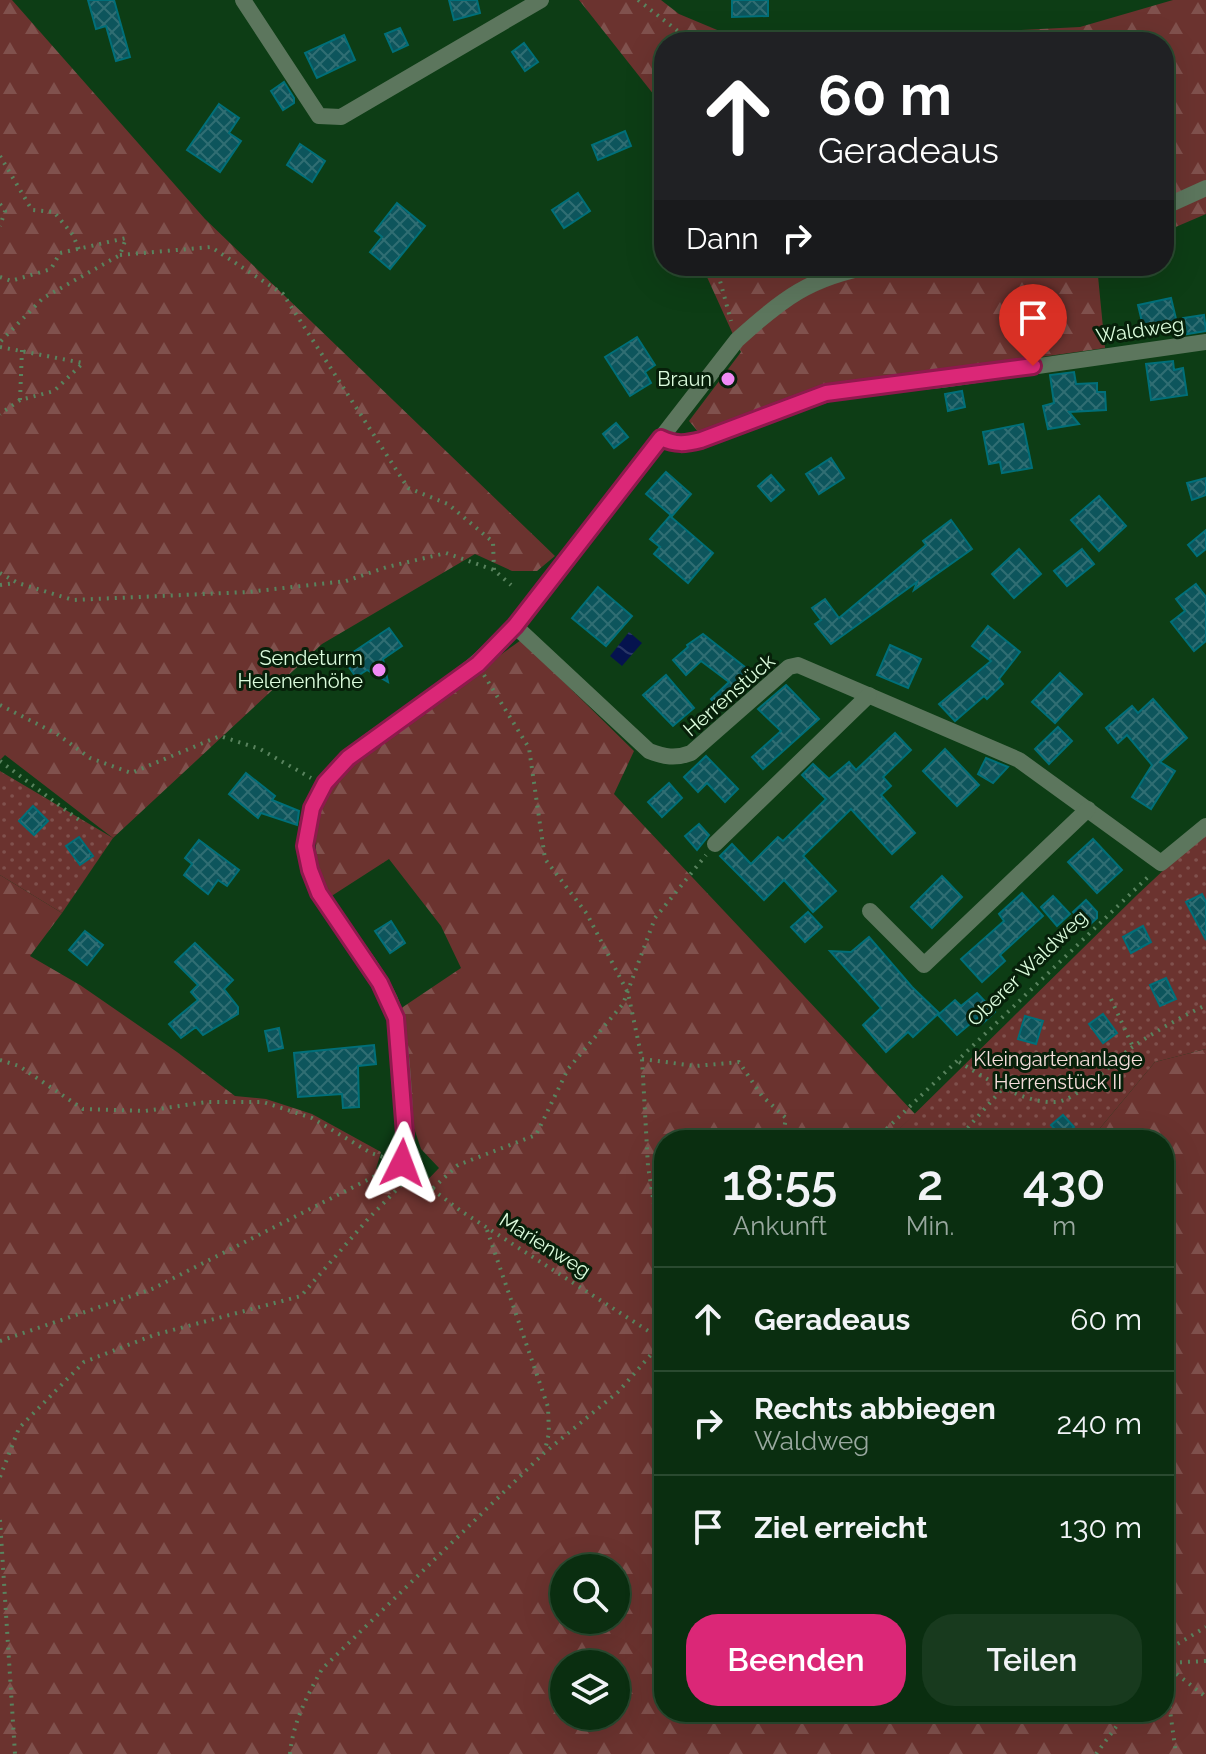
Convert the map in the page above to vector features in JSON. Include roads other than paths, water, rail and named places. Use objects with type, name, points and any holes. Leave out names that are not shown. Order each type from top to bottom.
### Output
[{"type":"street","points":[[243,0],[319,116],[331,118],[341,117],[541,0]]},
{"type":"street","points":[[1174,202],[1206,188]]},
{"type":"street","points":[[407,1168],[396,1018],[380,983],[319,893],[305,846],[312,808],[325,783],[348,758],[478,664],[515,626],[737,340],[778,303],[832,276]]},
{"type":"street","name":"Waldweg","points":[[661,438],[685,444],[701,440],[845,389],[941,380],[1206,342]]},
{"type":"street","name":"Herrenstück","points":[[515,626],[649,751],[665,757],[679,758],[691,753],[789,667],[806,667],[1019,760],[1161,863],[1206,826]]},
{"type":"street","points":[[715,844],[869,695]]},
{"type":"street","points":[[870,911],[924,965],[1088,809]]},
{"type":"water","points":[[629,632],[642,643],[622,666],[610,656]]},
{"type":"place","name":"Braun","points":[[728,379]]},
{"type":"place","name":"Sendeturm Helenenhöhe","points":[[379,670]]},
{"type":"park label","name":"Kleingartenanlage Herrenstück II","points":[[1058,1070]]}]
